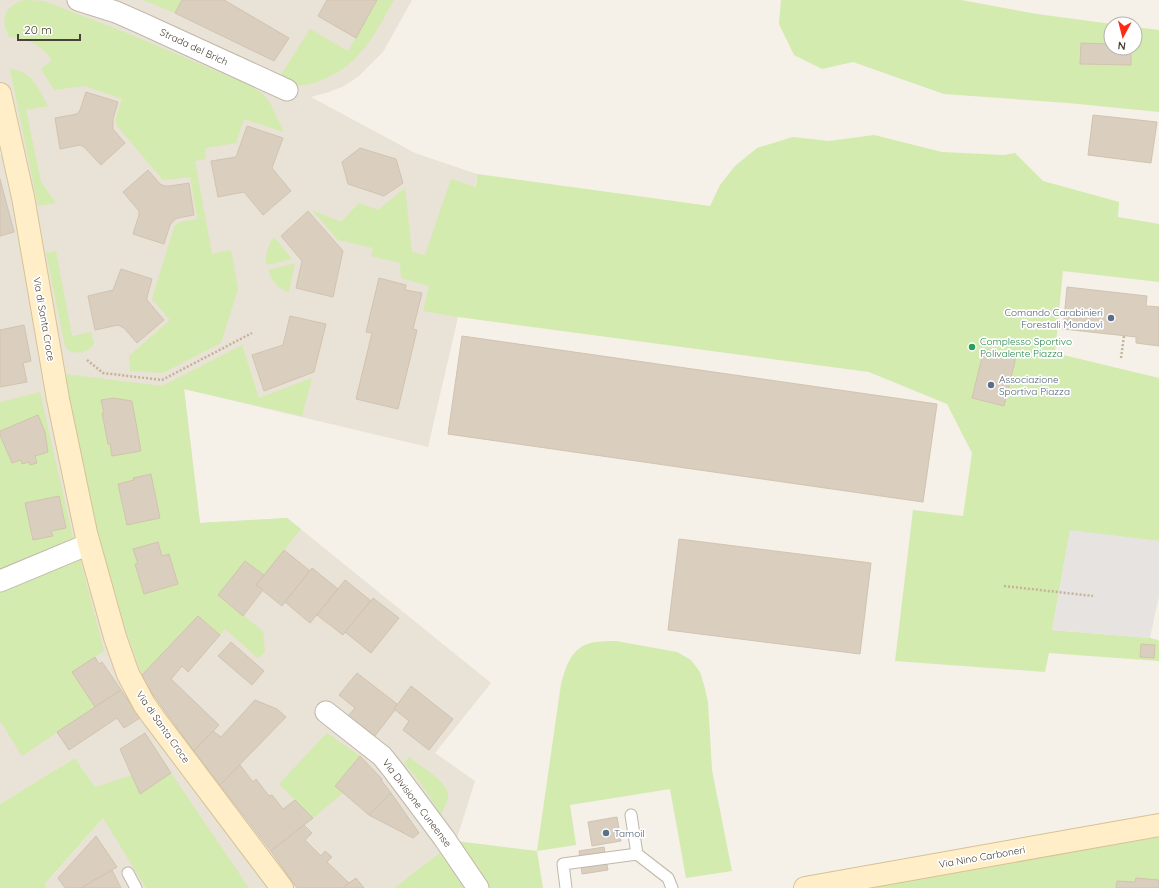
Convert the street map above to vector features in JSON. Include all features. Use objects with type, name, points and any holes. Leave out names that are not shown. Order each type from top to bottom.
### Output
[{"type":"main road","name":"Via di Santa Croce","points":[[0,94],[20,184],[58,399],[89,544],[128,674],[140,697],[154,718],[282,888]]},
{"type":"main road","name":"Via Nino Carboneri","points":[[804,888],[1159,825]]},
{"type":"street","name":"Strada del Brich","points":[[78,0],[116,12],[287,90]]},
{"type":"street","points":[[0,581],[89,544]]},
{"type":"street","name":"Via Divisione Cuneense","points":[[326,712],[382,756],[439,832],[478,888]]},
{"type":"lane","points":[[631,815],[637,854],[668,878],[672,888]]},
{"type":"lane","points":[[566,888],[563,864],[637,854]]},
{"type":"lane","points":[[128,873],[136,888]]},
{"type":"path","points":[[88,360],[103,373],[162,380],[252,333]]},
{"type":"path","points":[[1121,358],[1124,336]]},
{"type":"path","points":[[1004,586],[1093,596]]},
{"type":"shaded area","points":[[0,0],[412,0],[383,52],[359,76],[344,86],[311,97],[415,153],[477,174],[458,317],[428,447],[184,389],[200,523],[287,518],[491,683],[435,753],[475,781],[456,841],[394,888],[42,888],[103,818],[140,794],[132,776],[95,787],[75,758],[0,804],[0,155],[3,154],[0,141]]},
{"type":"shaded area","points":[[1070,530],[1159,541],[1159,595],[1150,638],[1052,630]]},
{"type":"green space","points":[[24,0],[44,1],[132,35],[251,86],[262,93],[270,103],[284,132],[244,119],[236,143],[205,148],[206,159],[195,161],[212,254],[231,250],[238,289],[221,343],[163,373],[130,371],[129,356],[170,320],[152,299],[174,227],[180,222],[197,219],[190,177],[163,180],[117,126],[115,120],[122,99],[85,86],[54,90],[41,69],[52,60],[48,54],[34,43],[9,37],[6,30],[5,19],[8,10],[12,6]]},
{"type":"green space","points":[[143,0],[182,0],[175,13]]},
{"type":"green space","points":[[377,0],[394,0],[366,46],[348,65],[337,73],[307,85],[295,84],[279,78],[310,29],[348,51]]},
{"type":"green space","points":[[781,0],[961,0],[1037,14],[1103,23],[1103,56],[1143,56],[1143,28],[1159,30],[1159,112],[1068,103],[944,94],[853,62],[822,69],[794,55],[779,24]]},
{"type":"green space","points":[[10,69],[18,70],[29,77],[38,87],[48,106],[26,110],[41,182],[56,203],[38,206]]},
{"type":"green space","points":[[874,135],[942,152],[1004,155],[1015,153],[1043,181],[1119,202],[1118,217],[1159,224],[1159,282],[1063,271],[1055,353],[1159,378],[1159,541],[1070,531],[1052,630],[1150,638],[1158,640],[1159,661],[1049,653],[1045,672],[895,661],[913,510],[963,516],[972,453],[947,404],[869,372],[458,317],[423,311],[429,286],[401,278],[400,263],[371,256],[373,248],[338,240],[312,210],[341,222],[359,203],[378,210],[405,188],[412,252],[425,255],[451,179],[476,187],[477,174],[710,206],[720,185],[735,166],[757,148],[793,137],[829,141]]},
{"type":"green space","points":[[274,237],[292,259],[267,265],[267,250]]},
{"type":"green space","points":[[56,251],[72,336],[91,332],[94,343],[84,352],[76,353],[70,351],[65,346],[46,253]]},
{"type":"green space","points":[[295,263],[289,292],[281,289],[276,284],[268,270]]},
{"type":"green space","points":[[242,345],[259,398],[312,378],[302,416],[184,389],[200,523],[287,518],[301,529],[264,575],[245,561],[218,595],[263,631],[265,652],[258,658],[225,629],[220,635],[198,616],[142,675],[126,630],[95,526],[64,374],[162,386]]},
{"type":"green space","points":[[40,392],[74,542],[0,571],[0,402]]},
{"type":"green space","points":[[79,555],[104,651],[72,672],[95,707],[22,756],[0,721],[0,589]]},
{"type":"green space","points":[[602,641],[616,641],[677,652],[691,660],[700,672],[708,702],[712,770],[732,871],[686,878],[670,789],[570,805],[576,845],[537,851],[561,684],[572,656],[582,646]]},
{"type":"green space","points":[[327,733],[360,756],[335,786],[343,793],[313,818],[279,784]]},
{"type":"green space","points":[[409,757],[426,769],[444,786],[448,797],[441,815],[422,785],[404,763]]},
{"type":"green space","points":[[75,758],[95,787],[132,775],[140,793],[171,773],[249,888],[146,888],[103,818],[45,884],[46,888],[0,888],[0,804]]},
{"type":"green space","points":[[1159,837],[1159,888],[869,888]]},
{"type":"green space","points":[[456,841],[537,851],[543,888],[489,888]]},
{"type":"green space","points":[[441,852],[466,888],[394,888]]},
{"type":"building","points":[[182,0],[224,0],[289,38],[274,61],[175,13]]},
{"type":"building","points":[[327,0],[377,0],[356,38],[318,16]]},
{"type":"building","points":[[1081,43],[1103,44],[1103,56],[1131,56],[1131,65],[1080,64]]},
{"type":"building","points":[[86,92],[118,102],[113,119],[113,129],[125,143],[101,165],[84,147],[80,145],[60,149],[55,118],[77,114],[80,110]]},
{"type":"building","points":[[1093,115],[1157,122],[1151,163],[1088,155]]},
{"type":"building","points":[[247,126],[283,138],[272,168],[291,191],[263,215],[244,192],[218,197],[211,161],[236,157]]},
{"type":"building","points":[[360,148],[396,159],[403,183],[384,196],[348,184],[342,162]]},
{"type":"building","points":[[148,170],[160,184],[165,186],[189,183],[194,215],[174,220],[170,225],[164,244],[133,234],[139,211],[123,192]]},
{"type":"building","points":[[0,179],[14,232],[0,236]]},
{"type":"building","points":[[308,211],[343,251],[333,297],[296,288],[302,261],[281,236]]},
{"type":"building","points":[[121,269],[152,279],[147,300],[164,320],[137,343],[124,328],[118,325],[95,330],[88,296],[113,290]]},
{"type":"building","points":[[379,278],[406,285],[405,290],[422,293],[413,329],[417,330],[398,409],[356,399],[372,333],[366,332]]},
{"type":"building","name":"Comando Carabinieri Forestali Mondovì","points":[[1067,287],[1147,296],[1146,306],[1159,307],[1159,346],[1136,343],[1136,337],[1063,329]]},
{"type":"building","points":[[290,316],[326,324],[314,372],[264,391],[252,355],[283,345]]},
{"type":"building","points":[[24,325],[31,361],[23,363],[27,382],[0,387],[0,330]]},
{"type":"building","points":[[462,336],[937,404],[923,502],[448,434]]},
{"type":"building","points":[[984,349],[1016,357],[1004,406],[972,398]]},
{"type":"building","points":[[113,398],[132,401],[141,451],[112,456],[110,444],[108,444],[101,400]]},
{"type":"building","points":[[38,415],[45,432],[48,452],[35,456],[37,463],[30,465],[29,462],[22,464],[21,460],[12,463],[0,435],[0,431]]},
{"type":"building","points":[[151,474],[160,518],[127,525],[118,484],[134,480],[133,478]]},
{"type":"building","points":[[59,496],[66,528],[51,531],[53,536],[33,540],[25,503]]},
{"type":"building","points":[[679,539],[871,563],[860,654],[668,630]]},
{"type":"building","points":[[158,542],[162,556],[169,554],[178,584],[144,594],[135,564],[138,564],[133,549]]},
{"type":"building","points":[[284,550],[310,571],[282,606],[256,585]]},
{"type":"building","points":[[245,561],[264,575],[256,585],[263,590],[243,616],[218,595]]},
{"type":"building","points":[[312,568],[338,589],[310,623],[285,602]]},
{"type":"building","points":[[345,580],[371,601],[343,635],[317,615]]},
{"type":"building","points":[[373,598],[399,618],[371,653],[345,632]]},
{"type":"building","points":[[198,616],[220,635],[188,672],[182,666],[171,679],[219,725],[194,751],[147,686],[142,675]]},
{"type":"building","points":[[231,642],[264,671],[252,685],[218,656]]},
{"type":"building","points":[[1141,644],[1155,645],[1154,658],[1140,657]]},
{"type":"building","points":[[95,657],[99,664],[102,662],[121,690],[95,707],[72,672]]},
{"type":"building","points":[[357,673],[397,704],[394,709],[395,710],[374,737],[348,716],[355,708],[339,695]]},
{"type":"building","points":[[411,686],[453,719],[429,750],[403,730],[409,721],[394,709]]},
{"type":"building","points":[[121,690],[140,718],[124,728],[117,718],[69,750],[57,732]]},
{"type":"building","points":[[255,700],[277,709],[286,717],[220,785],[194,751],[213,731],[221,737]]},
{"type":"building","points":[[145,733],[171,773],[140,794],[120,749]]},
{"type":"building","points":[[360,756],[382,779],[381,780],[391,793],[369,815],[335,786]]},
{"type":"building","points":[[240,765],[253,782],[256,779],[269,796],[272,795],[283,809],[295,800],[313,818],[271,851],[220,785]]},
{"type":"building","points":[[391,793],[419,833],[413,838],[369,815]]},
{"type":"building","points":[[617,817],[621,841],[592,846],[588,822]]},
{"type":"building","points":[[304,825],[312,833],[305,840],[321,856],[325,851],[332,857],[327,862],[349,883],[343,888],[297,888],[271,851]]},
{"type":"building","points":[[96,836],[117,867],[81,888],[65,888],[58,878]]},
{"type":"building","points":[[604,847],[608,870],[582,874],[579,851]]},
{"type":"building","points":[[112,870],[121,888],[81,888]]},
{"type":"building","points":[[356,878],[364,888],[343,888],[349,883]]},
{"type":"building","points":[[1136,878],[1159,880],[1159,888],[1116,888],[1117,881],[1135,882]]},
{"type":"place","name":"Comando Carabinieri Forestali Mondovì","points":[[1111,318]]},
{"type":"place","name":"Complesso Sportivo Polivalente Piazza","points":[[972,347]]},
{"type":"place","name":"Associazione Sportiva Piazza","points":[[991,385]]},
{"type":"place","name":"Tamoil","points":[[606,833]]}]
